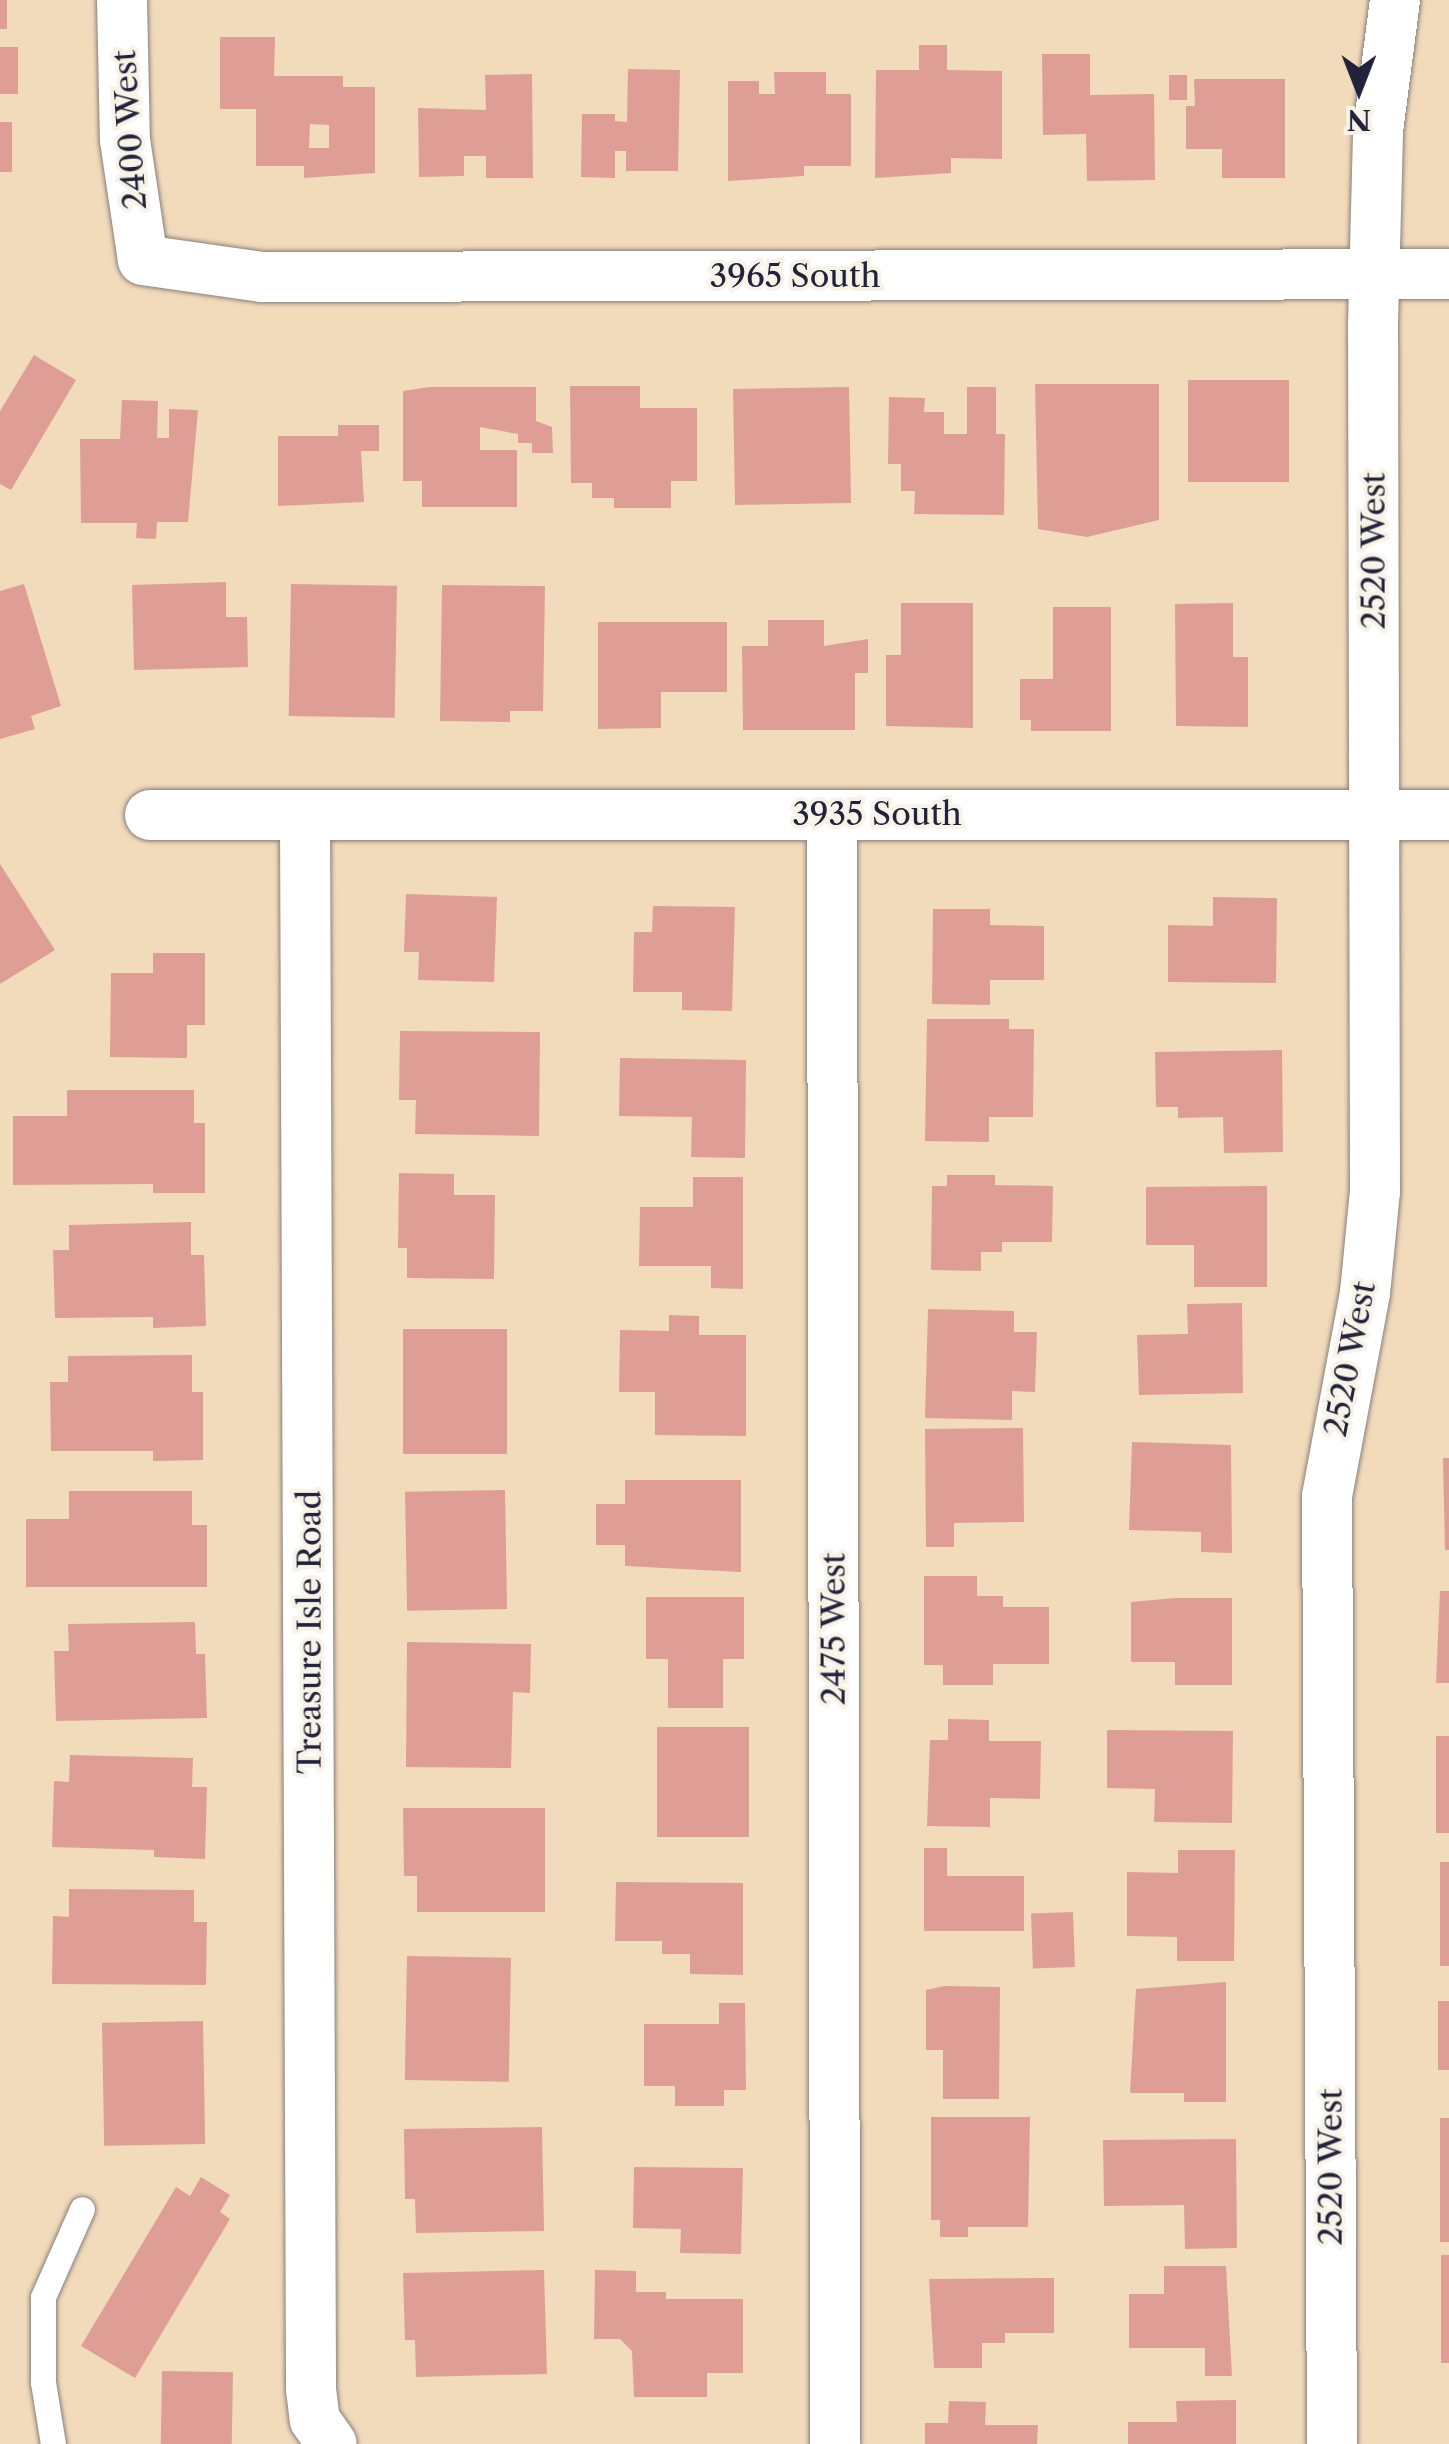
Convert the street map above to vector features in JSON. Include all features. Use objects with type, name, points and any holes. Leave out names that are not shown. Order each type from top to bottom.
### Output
[{"type":"street","name":"2400 West","points":[[122,0],[125,140],[142,260]]},
{"type":"street","name":"2520 West","points":[[1332,2444],[1327,1496],[1365,1293],[1375,1191],[1374,274],[1378,131],[1395,0]]},
{"type":"street","name":"3965 South","points":[[142,260],[262,278],[1449,274]]},
{"type":"street","name":"3935 South","points":[[150,815],[1449,815]]},
{"type":"street","name":"2475 West","points":[[832,815],[835,2444]]},
{"type":"street","name":"Treasure Isle Road","points":[[305,816],[311,2389],[315,2420],[332,2444]]},
{"type":"lane","points":[[53,2444],[43,2382],[43,2297],[82,2210]]},
{"type":"building","points":[[0,0],[7,0],[7,29],[0,29]]},
{"type":"building","points":[[220,37],[275,37],[274,76],[343,76],[343,87],[375,87],[375,173],[304,178],[304,166],[256,166],[256,109],[220,109]],"holes":[[[310,124],[329,125],[329,148],[309,148]]]},
{"type":"building","points":[[919,45],[947,45],[947,70],[1002,71],[1002,159],[951,158],[951,173],[875,178],[876,70],[919,70]]},
{"type":"building","points":[[0,47],[18,47],[18,94],[0,94]]},
{"type":"building","points":[[1042,54],[1090,54],[1090,95],[1154,94],[1155,180],[1087,181],[1086,134],[1043,135]]},
{"type":"building","points":[[628,69],[680,70],[678,171],[626,171],[626,151],[615,151],[615,178],[581,177],[582,114],[615,114],[615,121],[627,122]]},
{"type":"building","points":[[774,72],[826,72],[826,94],[851,94],[851,166],[804,166],[804,176],[728,181],[728,81],[759,81],[759,94],[775,94]]},
{"type":"building","points":[[532,74],[533,178],[486,178],[486,156],[464,156],[464,176],[419,177],[418,108],[486,110],[485,75]]},
{"type":"building","points":[[1169,75],[1187,75],[1187,100],[1169,100]]},
{"type":"building","points":[[1194,79],[1285,79],[1285,178],[1222,178],[1222,149],[1186,149],[1186,106],[1195,106]]},
{"type":"building","points":[[0,122],[12,122],[12,172],[0,172]]},
{"type":"building","points":[[34,355],[76,380],[11,490],[0,484],[0,411]]},
{"type":"building","points":[[1188,380],[1289,380],[1289,482],[1188,482]]},
{"type":"building","points":[[1035,384],[1159,384],[1159,520],[1087,537],[1038,529]]},
{"type":"building","points":[[570,386],[640,386],[640,408],[697,408],[697,481],[671,481],[671,508],[614,508],[614,498],[592,498],[592,483],[571,483]]},
{"type":"building","points":[[430,387],[536,387],[536,421],[552,427],[553,453],[532,453],[532,443],[518,443],[518,434],[480,427],[480,450],[517,450],[517,507],[422,507],[422,481],[403,481],[403,391]]},
{"type":"building","points":[[849,387],[851,503],[735,505],[733,389]]},
{"type":"building","points":[[967,387],[996,387],[996,434],[1005,434],[1004,515],[914,514],[915,491],[901,491],[901,464],[888,464],[889,397],[925,398],[924,412],[944,412],[944,434],[967,434]]},
{"type":"building","points":[[122,400],[158,401],[157,438],[169,438],[169,409],[198,410],[188,522],[157,522],[156,539],[136,538],[137,523],[81,523],[80,439],[120,439]]},
{"type":"building","points":[[338,425],[379,425],[379,451],[361,451],[364,502],[278,506],[278,436],[338,436]]},
{"type":"building","points":[[226,582],[226,617],[247,617],[248,667],[134,670],[132,585]]},
{"type":"building","points":[[24,584],[61,706],[31,716],[35,729],[0,739],[0,591]]},
{"type":"building","points":[[291,584],[397,586],[395,718],[289,716]]},
{"type":"building","points":[[442,585],[545,586],[543,711],[510,711],[510,722],[440,721]]},
{"type":"building","points":[[901,603],[973,603],[973,728],[886,726],[886,655],[901,655]]},
{"type":"building","points":[[1233,603],[1233,657],[1248,657],[1248,727],[1176,726],[1175,604]]},
{"type":"building","points":[[1053,607],[1111,607],[1111,731],[1031,731],[1031,720],[1020,720],[1020,679],[1053,679]]},
{"type":"building","points":[[768,620],[824,620],[824,646],[868,639],[868,673],[855,673],[855,730],[743,730],[742,646],[768,646]]},
{"type":"building","points":[[598,622],[727,622],[727,692],[661,692],[661,728],[598,729]]},
{"type":"building","points":[[0,864],[55,950],[0,984]]},
{"type":"building","points":[[406,894],[497,897],[494,982],[418,980],[419,952],[404,952]]},
{"type":"building","points":[[1213,897],[1277,898],[1276,983],[1168,982],[1168,925],[1213,926]]},
{"type":"building","points":[[653,906],[735,907],[732,1011],[682,1010],[682,992],[633,992],[634,932],[652,932]]},
{"type":"building","points":[[933,909],[990,909],[990,925],[1044,926],[1044,980],[990,980],[990,1005],[932,1004]]},
{"type":"building","points":[[153,953],[205,953],[205,1025],[187,1025],[187,1058],[110,1057],[111,973],[153,973]]},
{"type":"building","points":[[927,1019],[1009,1019],[1009,1029],[1034,1029],[1033,1117],[989,1117],[989,1142],[925,1141]]},
{"type":"building","points":[[400,1031],[540,1032],[539,1136],[415,1134],[416,1100],[399,1100]]},
{"type":"building","points":[[1282,1050],[1283,1152],[1224,1153],[1223,1117],[1178,1118],[1178,1107],[1156,1107],[1155,1052]]},
{"type":"building","points":[[620,1058],[746,1060],[745,1158],[691,1157],[692,1117],[619,1116]]},
{"type":"building","points":[[67,1090],[194,1090],[194,1123],[205,1123],[205,1193],[153,1193],[153,1184],[13,1185],[13,1116],[67,1116]]},
{"type":"building","points":[[399,1173],[454,1174],[454,1195],[495,1195],[494,1279],[407,1278],[407,1248],[398,1248]]},
{"type":"building","points":[[947,1175],[995,1175],[995,1185],[1053,1186],[1052,1242],[1002,1242],[1002,1252],[981,1252],[981,1271],[931,1270],[932,1186],[947,1186]]},
{"type":"building","points":[[693,1177],[743,1177],[743,1289],[711,1288],[711,1266],[639,1266],[640,1207],[693,1207]]},
{"type":"building","points":[[1267,1186],[1267,1287],[1194,1287],[1194,1245],[1146,1245],[1146,1187]]},
{"type":"building","points":[[191,1222],[191,1255],[204,1255],[206,1326],[153,1328],[153,1317],[55,1318],[53,1250],[69,1250],[69,1225]]},
{"type":"building","points":[[1242,1303],[1243,1393],[1139,1395],[1137,1335],[1188,1334],[1187,1304]]},
{"type":"building","points":[[928,1309],[1014,1311],[1014,1332],[1037,1332],[1035,1392],[1012,1391],[1012,1420],[925,1418]]},
{"type":"building","points":[[669,1315],[699,1316],[699,1335],[746,1335],[746,1436],[655,1435],[655,1392],[619,1392],[620,1330],[669,1331]]},
{"type":"building","points":[[403,1329],[507,1329],[507,1454],[403,1454]]},
{"type":"building","points":[[192,1355],[192,1392],[203,1392],[203,1460],[153,1461],[153,1451],[51,1451],[50,1382],[68,1382],[68,1356]]},
{"type":"building","points":[[1023,1428],[1024,1522],[954,1523],[954,1547],[926,1547],[925,1429]]},
{"type":"building","points":[[1132,1442],[1231,1445],[1232,1553],[1201,1552],[1201,1532],[1129,1530]]},
{"type":"building","points":[[1443,1458],[1449,1458],[1449,1550],[1445,1550]]},
{"type":"building","points":[[625,1480],[741,1480],[741,1572],[625,1566],[625,1545],[596,1545],[596,1504],[625,1504]]},
{"type":"building","points":[[505,1490],[507,1609],[407,1611],[405,1492]]},
{"type":"building","points":[[69,1491],[192,1491],[192,1525],[207,1525],[207,1587],[26,1587],[26,1519],[69,1519]]},
{"type":"building","points":[[924,1576],[977,1576],[977,1596],[1003,1596],[1003,1607],[1049,1607],[1049,1664],[993,1664],[993,1685],[943,1685],[943,1665],[924,1665]]},
{"type":"building","points":[[1440,1591],[1449,1591],[1449,1683],[1436,1683]]},
{"type":"building","points":[[646,1597],[744,1597],[744,1659],[723,1659],[723,1708],[668,1708],[668,1659],[646,1659]]},
{"type":"building","points":[[1232,1598],[1232,1685],[1175,1685],[1175,1662],[1131,1662],[1131,1602]]},
{"type":"building","points":[[195,1622],[196,1654],[205,1654],[207,1718],[56,1721],[54,1651],[69,1651],[68,1624]]},
{"type":"building","points":[[407,1642],[531,1644],[530,1693],[513,1692],[511,1768],[406,1767]]},
{"type":"building","points":[[948,1719],[989,1720],[989,1741],[1041,1741],[1040,1799],[990,1798],[990,1827],[927,1826],[930,1740],[948,1740]]},
{"type":"building","points":[[657,1727],[749,1727],[749,1837],[657,1837]]},
{"type":"building","points":[[1107,1730],[1233,1731],[1232,1823],[1154,1822],[1155,1789],[1107,1788]]},
{"type":"building","points":[[1436,1736],[1449,1736],[1449,1833],[1436,1833]]},
{"type":"building","points":[[70,1755],[193,1758],[192,1787],[207,1787],[205,1859],[154,1857],[154,1850],[52,1847],[54,1781],[69,1782]]},
{"type":"building","points":[[403,1808],[545,1808],[545,1912],[417,1912],[417,1876],[404,1876]]},
{"type":"building","points":[[924,1848],[947,1848],[947,1876],[1024,1876],[1024,1931],[924,1931]]},
{"type":"building","points":[[1178,1850],[1235,1850],[1234,1961],[1177,1961],[1177,1937],[1127,1936],[1127,1872],[1178,1873]]},
{"type":"building","points":[[1440,1862],[1449,1862],[1449,1966],[1440,1966]]},
{"type":"building","points":[[616,1882],[743,1883],[743,1975],[690,1974],[690,1954],[662,1954],[662,1941],[615,1941]]},
{"type":"building","points":[[69,1889],[194,1890],[194,1922],[207,1922],[206,1985],[52,1984],[53,1916],[69,1917]]},
{"type":"building","points":[[1073,1912],[1075,1967],[1033,1968],[1031,1913]]},
{"type":"building","points":[[407,1956],[511,1958],[509,2082],[405,2080]]},
{"type":"building","points":[[1226,1982],[1226,2102],[1184,2102],[1184,2093],[1130,2093],[1136,1989]]},
{"type":"building","points":[[944,1986],[1000,1987],[999,2099],[943,2099],[943,2050],[926,2050],[926,1990]]},
{"type":"building","points":[[1438,2001],[1449,2001],[1449,2070],[1438,2070]]},
{"type":"building","points":[[719,2003],[745,2003],[746,2090],[724,2090],[724,2106],[675,2106],[675,2086],[644,2086],[644,2024],[719,2024]]},
{"type":"building","points":[[203,2021],[205,2144],[104,2146],[102,2023]]},
{"type":"building","points":[[931,2117],[1030,2117],[1028,2227],[968,2227],[968,2237],[940,2237],[940,2220],[931,2220]]},
{"type":"building","points":[[1440,2118],[1449,2118],[1449,2242],[1440,2242]]},
{"type":"building","points":[[542,2127],[544,2231],[416,2233],[415,2199],[405,2199],[404,2129]]},
{"type":"building","points":[[1236,2139],[1237,2248],[1185,2249],[1184,2205],[1104,2206],[1103,2140]]},
{"type":"building","points":[[634,2167],[743,2168],[741,2254],[680,2253],[681,2229],[633,2228]]},
{"type":"building","points":[[201,2177],[230,2195],[220,2212],[230,2219],[135,2378],[81,2346],[176,2187],[190,2196]]},
{"type":"building","points":[[1441,2255],[1449,2255],[1449,2363],[1441,2363]]},
{"type":"building","points":[[1164,2266],[1226,2266],[1232,2376],[1205,2376],[1205,2348],[1129,2348],[1129,2294],[1164,2294]]},
{"type":"building","points":[[544,2270],[547,2374],[416,2377],[415,2340],[405,2340],[403,2273]]},
{"type":"building","points":[[595,2270],[636,2271],[636,2292],[666,2292],[666,2299],[743,2299],[743,2373],[707,2373],[707,2397],[634,2397],[632,2351],[620,2339],[594,2339]]},
{"type":"building","points":[[1054,2278],[1054,2333],[1005,2333],[1005,2343],[982,2343],[982,2368],[934,2368],[929,2279]]},
{"type":"building","points":[[162,2371],[233,2372],[232,2444],[161,2444]]},
{"type":"building","points":[[1236,2400],[1236,2444],[1128,2444],[1128,2422],[1177,2422],[1176,2401]]},
{"type":"building","points":[[949,2401],[986,2402],[985,2425],[1038,2425],[1037,2444],[925,2444],[925,2423],[948,2423]]}]
